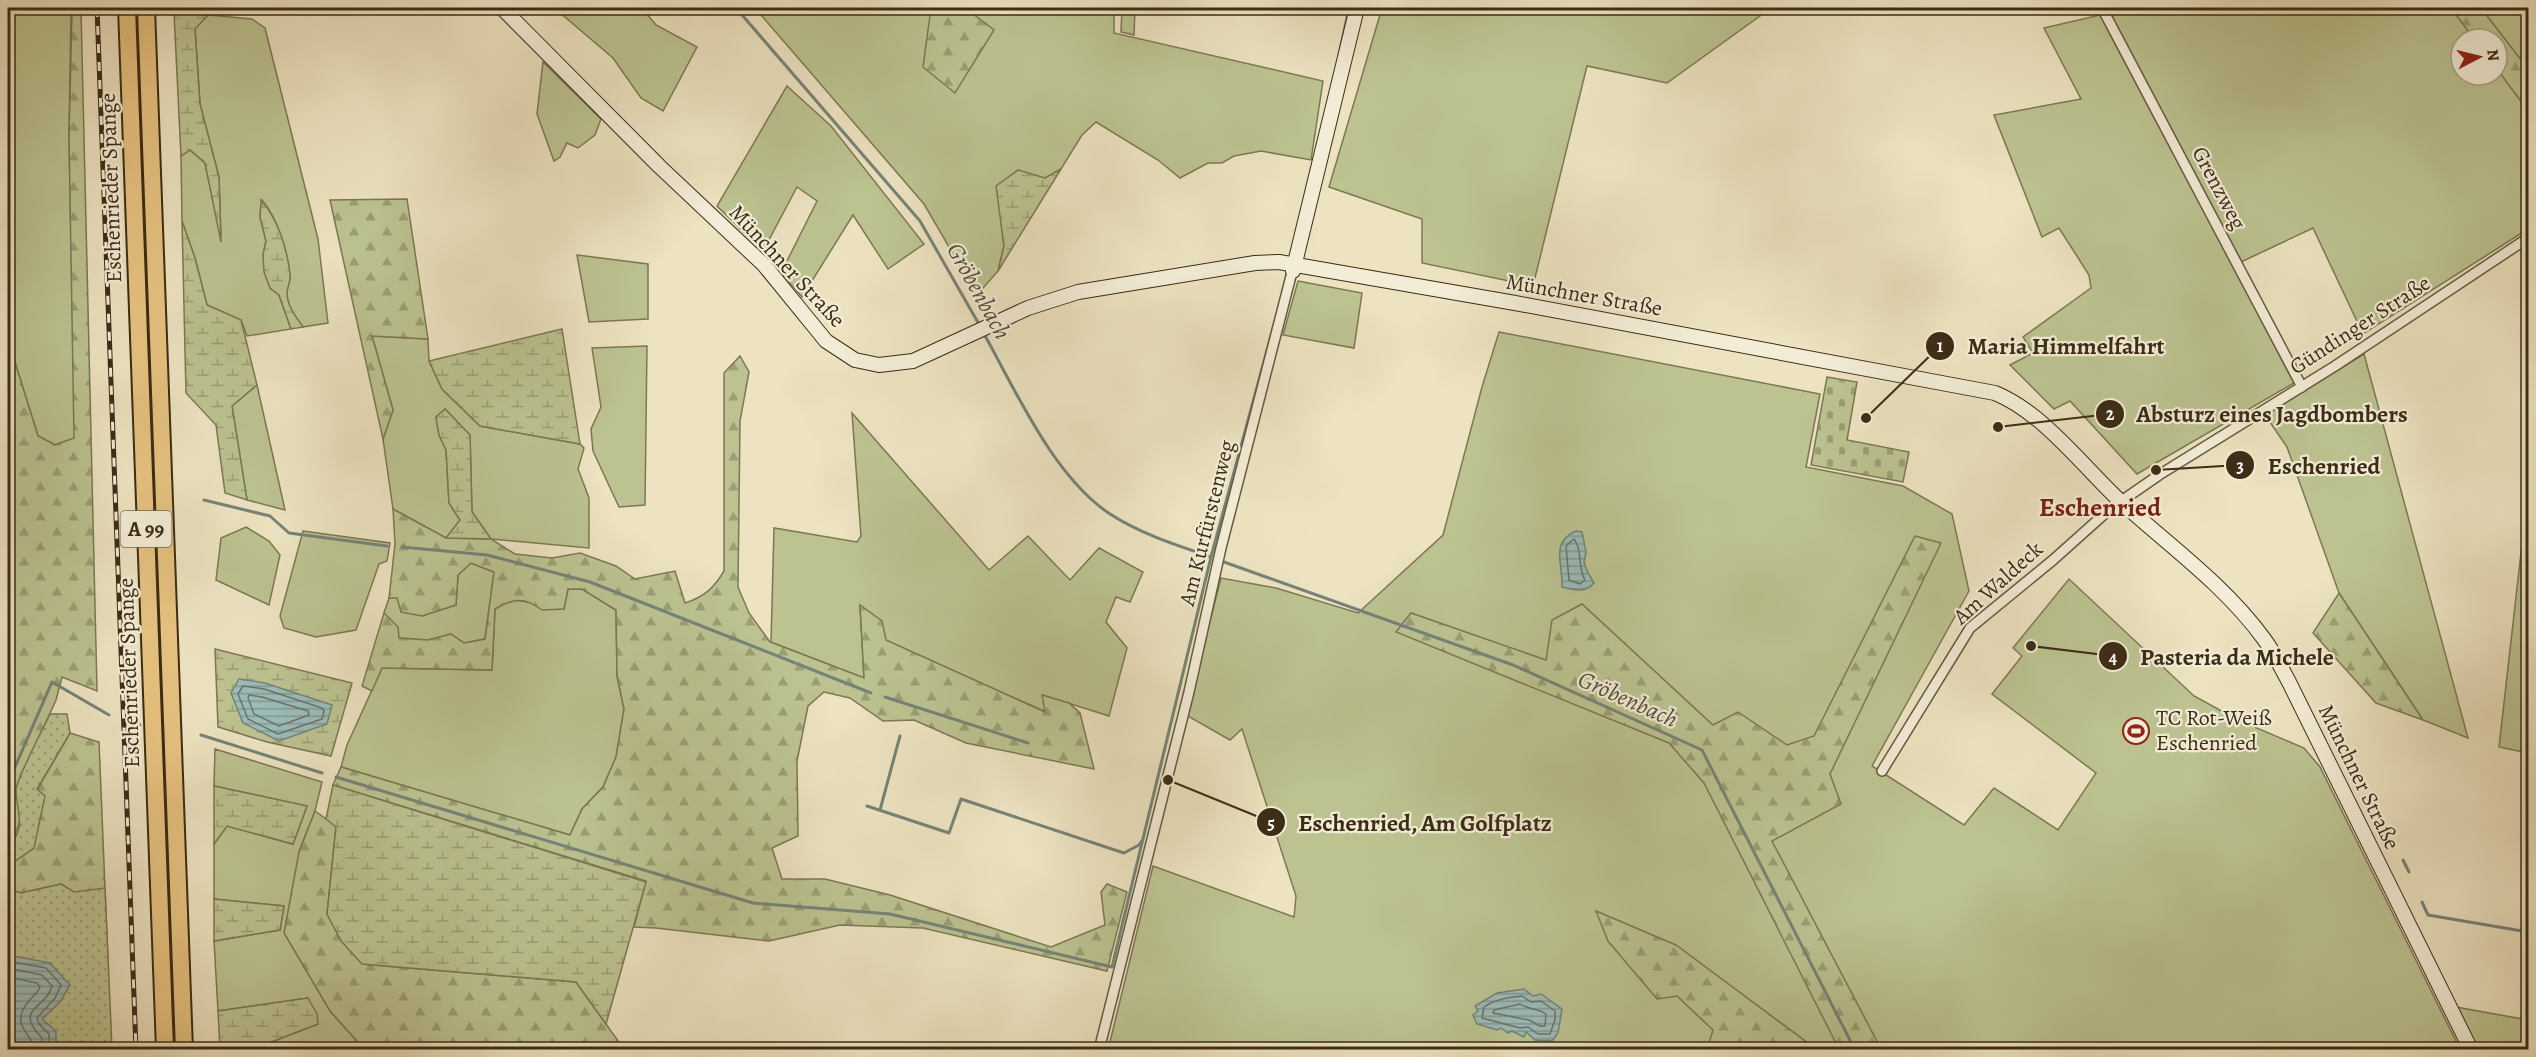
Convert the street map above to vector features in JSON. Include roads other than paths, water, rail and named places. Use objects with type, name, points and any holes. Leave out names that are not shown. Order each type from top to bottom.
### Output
[{"type":"highway","name":"Eschenrieder Spange","points":[[127,8],[165,1050]]},
{"type":"highway","name":"Eschenrieder Spange","points":[[146,8],[184,1050]]},
{"type":"street","name":"Münchner Straße","points":[[502,8],[659,166],[764,266],[826,341],[855,360],[879,365],[913,361],[979,328],[1028,308],[1078,292],[1255,263],[1294,268],[1995,393],[2010,399],[2040,423],[2120,501],[2200,570],[2230,599],[2264,639],[2289,682],[2471,1050]]},
{"type":"street","name":"Am Kurfürstenweg","points":[[1100,1050],[1189,692],[1221,548],[1294,268],[1357,8]]},
{"type":"street","name":"Grenzweg","points":[[2102,8],[2302,387]]},
{"type":"street","name":"Gündinger Straße","points":[[2120,501],[2302,387],[2529,238]]},
{"type":"street","name":"Am Waldeck","points":[[1882,771],[1970,628],[2120,501]]},
{"type":"water","points":[[1576,531],[1582,532],[1586,552],[1584,562],[1594,583],[1580,590],[1562,587],[1560,562],[1560,547],[1563,541]]},
{"type":"water","points":[[239,679],[265,683],[332,705],[327,724],[279,741],[243,723],[231,693]]},
{"type":"water","points":[[8,955],[50,963],[70,985],[60,1002],[42,1019],[56,1031],[56,1049],[8,1049]]},
{"type":"water","points":[[1524,989],[1533,996],[1541,994],[1562,1009],[1558,1033],[1552,1041],[1535,1040],[1526,1032],[1524,1037],[1512,1031],[1508,1033],[1501,1028],[1497,1030],[1477,1024],[1473,1015],[1478,1011],[1475,1006],[1497,993]]},
{"type":"waterway","name":"Gröbenbach","points":[[736,8],[920,221],[980,326]]},
{"type":"waterway","points":[[1339,55],[1349,8]]},
{"type":"waterway","points":[[336,777],[753,903],[890,914],[1112,967],[1211,557],[1279,306]]},
{"type":"waterway","name":"Gröbenbach","points":[[983,332],[1053,455],[1090,498],[1110,514],[1134,527],[1159,539],[1211,557]]},
{"type":"waterway","points":[[204,500],[270,516],[289,533],[387,546]]},
{"type":"waterway","points":[[402,547],[487,555],[590,582],[871,693]]},
{"type":"waterway","name":"Gröbenbach","points":[[1224,562],[1513,665],[1702,750],[1855,1050]]},
{"type":"waterway","points":[[8,783],[52,682],[109,715]]},
{"type":"waterway","points":[[885,697],[1028,743]]},
{"type":"waterway","points":[[131,724],[140,725]]},
{"type":"waterway","points":[[201,735],[322,773]]},
{"type":"waterway","points":[[880,810],[900,736]]},
{"type":"waterway","points":[[8,791],[12,828],[8,843]]},
{"type":"waterway","points":[[867,806],[949,833],[961,799],[1124,853],[1142,841]]},
{"type":"waterway","points":[[2403,860],[2409,872]]},
{"type":"waterway","points":[[2422,902],[2428,915],[2528,932]]},
{"type":"railway","points":[[97,8],[136,1050]]},
{"type":"place","name":"Maria Himmelfahrt","points":[[1866,418]]},
{"type":"place","name":"Absturz eines Jagdbombers","points":[[1998,427]]},
{"type":"place","name":"Eschenried","points":[[2156,470]]},
{"type":"place","name":"Pasteria da Michele","points":[[2031,646]]},
{"type":"place","name":"TC Rot-Weiß Eschenried","points":[[2136,731]]},
{"type":"place","name":"Eschenried, Am Golfplatz","points":[[1168,780]]},
{"type":"district","name":"Eschenried","points":[[2100,507]]}]
